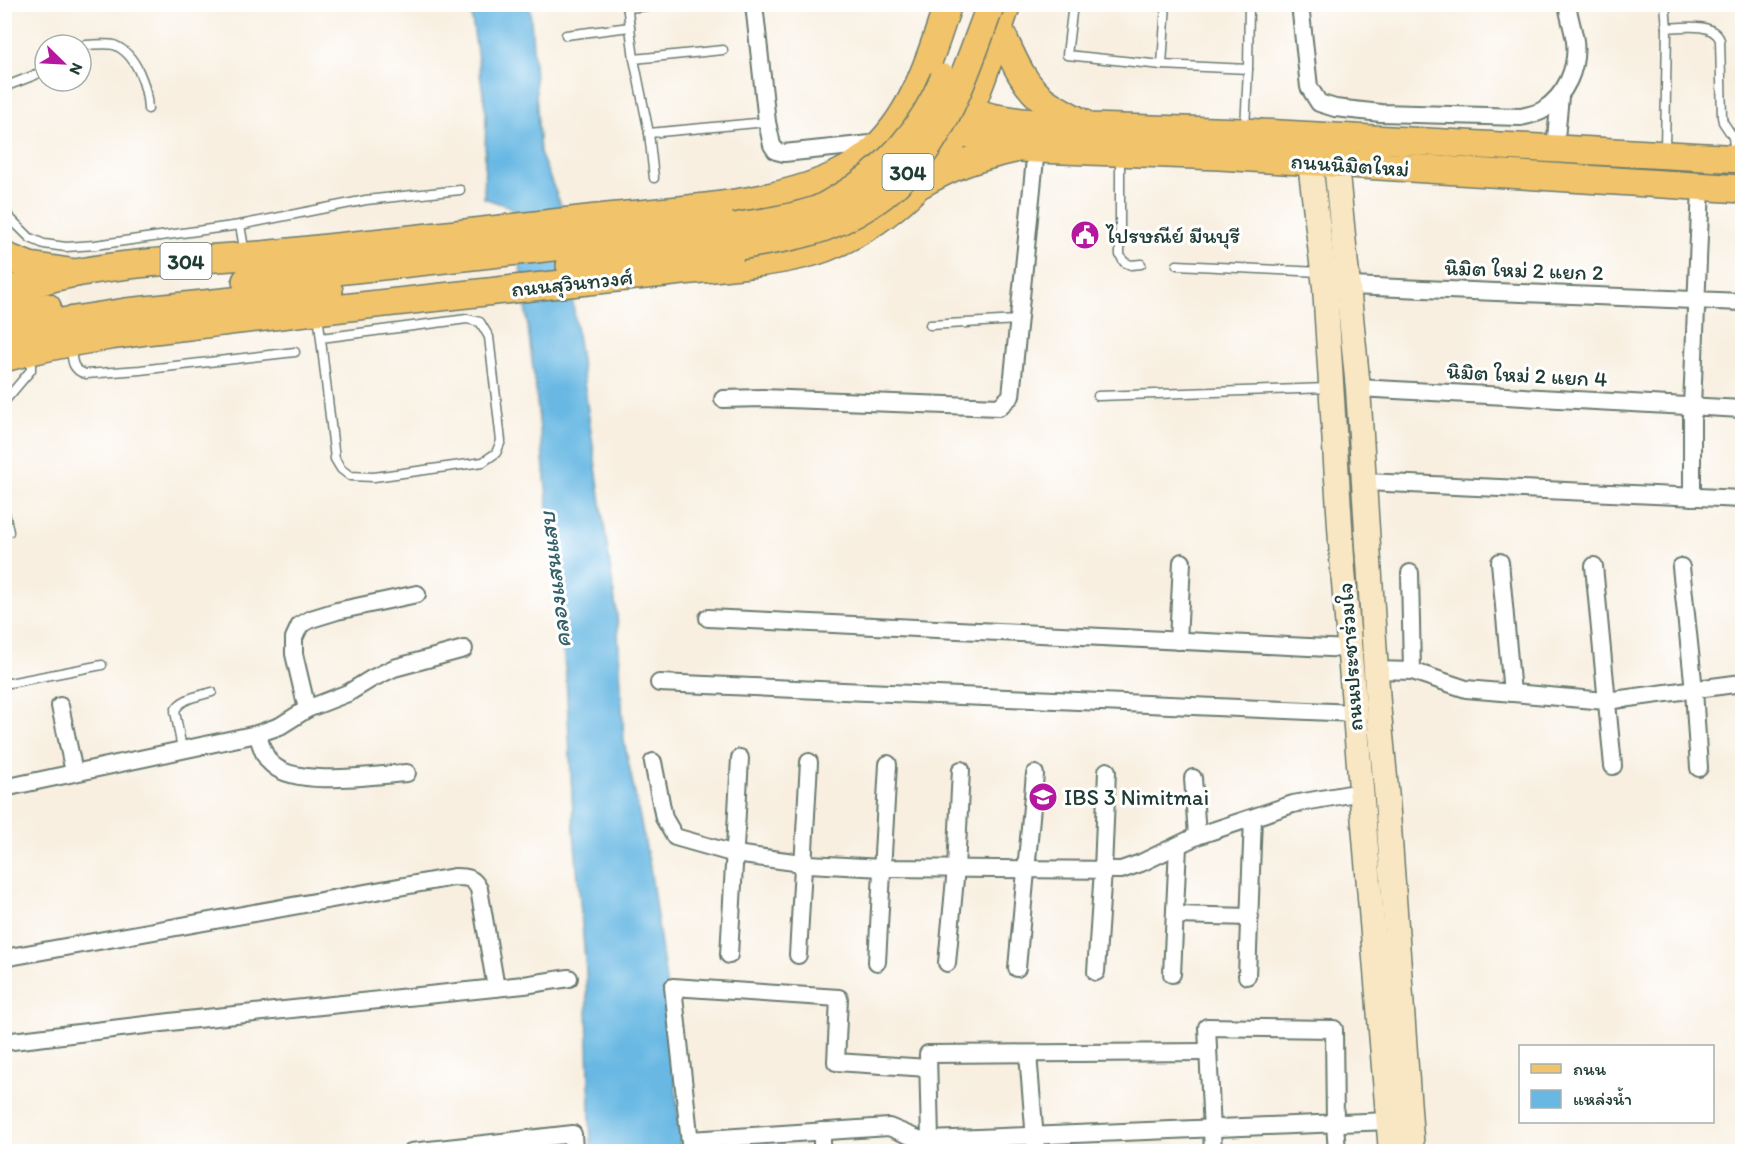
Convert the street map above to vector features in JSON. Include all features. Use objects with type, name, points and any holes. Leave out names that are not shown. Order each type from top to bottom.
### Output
[{"type":"main road","name":"304","points":[[4,291],[76,273],[138,265],[370,244],[762,200],[830,178],[867,156],[881,142],[914,96],[948,4]]},
{"type":"main road","name":"ถนนสุวินทวงศ์","points":[[4,317],[43,307],[128,294],[735,227],[818,210],[876,174],[898,152],[919,125],[937,97],[955,52],[970,4]]},
{"type":"main road","points":[[999,12],[1014,61],[1034,90],[1052,106],[1091,127]]},
{"type":"main road","name":"ถนนสุวินทวงศ์","points":[[4,358],[31,350],[71,343],[380,303],[740,266],[787,258],[825,248],[871,224],[893,208],[933,168],[964,120],[999,12]]},
{"type":"main road","name":"ถนนสุวินทวงศ์","points":[[4,338],[48,324],[126,312],[740,246],[824,228],[860,212],[889,192],[916,164],[940,129],[999,12]]},
{"type":"main road","points":[[914,96],[964,120]]},
{"type":"main road","name":"ถนนนิมิตใหม่","points":[[964,120],[991,117],[1022,123],[1091,127],[1244,132],[1739,159]]},
{"type":"main road","name":"ถนนนิมิตใหม่","points":[[964,120],[1029,149],[1120,151],[1743,189]]},
{"type":"main road","points":[[914,188],[948,168],[969,160],[1029,149]]},
{"type":"main road","name":"ถนนประชาร่วมใจ","points":[[1323,163],[1324,280],[1349,649],[1391,1152]]},
{"type":"main road","name":"ถนนประชาร่วมใจ","points":[[1323,163],[1350,286],[1412,1152]]},
{"type":"main road","points":[[4,256],[30,266],[76,273]]},
{"type":"main road","points":[[1324,280],[1350,286]]},
{"type":"street","points":[[754,4],[767,122],[772,145],[776,151],[784,153],[881,142]]},
{"type":"street","points":[[1300,4],[1309,87],[1319,103],[1335,108],[1381,113],[1521,117],[1542,112],[1560,96],[1566,87],[1574,63],[1575,43],[1567,4]]},
{"type":"street","points":[[1556,148],[1560,96]]},
{"type":"street","points":[[1461,144],[1464,116]]},
{"type":"street","points":[[723,399],[762,398],[999,407],[1011,396],[1029,149]]},
{"type":"street","points":[[1692,497],[1692,406],[1701,187]]},
{"type":"street","name":"นิมิต ใหม่ 2 แยก 2","points":[[1350,286],[1743,302]]},
{"type":"street","name":"นิมิต ใหม่ 2 แยก 4","points":[[1359,388],[1743,409]]},
{"type":"street","points":[[1365,482],[1743,499]]},
{"type":"street","points":[[1178,641],[1182,562]]},
{"type":"street","points":[[1500,562],[1512,693]]},
{"type":"street","points":[[1594,566],[1613,766]]},
{"type":"street","points":[[1681,567],[1694,690],[1699,768]]},
{"type":"street","points":[[1410,573],[1412,671]]},
{"type":"street","points":[[307,709],[294,654],[294,638],[300,625],[328,614],[417,594]]},
{"type":"street","points":[[708,618],[1349,649]]},
{"type":"street","points":[[4,788],[257,734],[280,726],[307,709],[348,693],[394,668],[464,649]]},
{"type":"street","points":[[1376,670],[1412,671],[1466,689],[1606,701],[1743,683]]},
{"type":"street","points":[[659,683],[1355,713]]},
{"type":"street","points":[[60,706],[74,772]]},
{"type":"street","points":[[257,734],[268,760],[275,768],[292,775],[315,778],[407,773]]},
{"type":"street","points":[[729,955],[740,758]]},
{"type":"street","points":[[653,762],[663,818],[675,837],[735,854],[803,863],[882,868],[1121,870],[1197,836],[1293,804],[1360,792]]},
{"type":"street","points":[[798,955],[809,762]]},
{"type":"street","points":[[877,962],[888,764]]},
{"type":"street","points":[[947,963],[956,868],[961,770]]},
{"type":"street","points":[[1096,972],[1107,771]]},
{"type":"street","points":[[1017,968],[1035,774]]},
{"type":"street","points":[[1193,777],[1197,836]]},
{"type":"street","points":[[1247,976],[1254,818]]},
{"type":"street","points":[[1172,974],[1178,846]]},
{"type":"street","points":[[4,958],[467,876],[475,880],[479,888],[496,988]]},
{"type":"street","points":[[1176,915],[1250,917]]},
{"type":"street","points":[[4,1042],[569,978]]},
{"type":"street","points":[[928,1068],[836,1062],[839,998],[673,987],[690,1146],[822,1131],[889,1127],[918,1139],[1036,1144],[1213,1129],[1389,1121]]},
{"type":"street","points":[[1213,1152],[1207,1052],[1208,1027],[1335,1029],[1337,1152]]},
{"type":"street","points":[[930,1140],[928,1054],[1207,1052]]},
{"type":"street","points":[[1028,1054],[1036,1144]]},
{"type":"street","points":[[822,1131],[822,1152]]},
{"type":"street","points":[[411,1152],[573,1134],[574,1152]]},
{"type":"lane","points":[[654,178],[649,132],[634,58],[627,6],[670,4]]},
{"type":"lane","points":[[1073,4],[1067,55],[1162,65],[1248,69]]},
{"type":"lane","points":[[1162,65],[1166,4]]},
{"type":"lane","points":[[1244,132],[1249,4]]},
{"type":"lane","points":[[1665,4],[1667,27],[1665,154]]},
{"type":"lane","points":[[1667,27],[1686,26],[1713,30],[1718,34],[1722,117],[1733,137],[1739,159]]},
{"type":"lane","points":[[566,35],[630,27]]},
{"type":"lane","points":[[93,45],[113,45],[130,58],[147,94],[148,109]]},
{"type":"lane","points":[[634,58],[723,50]]},
{"type":"lane","points":[[4,87],[33,76]]},
{"type":"lane","points":[[649,132],[767,122]]},
{"type":"lane","points":[[1120,151],[1120,255],[1124,262],[1131,265],[1141,264]]},
{"type":"lane","points":[[4,212],[30,238],[44,244],[66,247],[240,225],[366,200],[460,190]]},
{"type":"lane","points":[[240,225],[245,256]]},
{"type":"lane","points":[[1178,265],[1324,280]]},
{"type":"lane","points":[[318,311],[321,338],[335,459],[340,470],[350,476],[374,477],[483,462],[496,453],[501,441],[500,418],[489,337],[480,322],[467,319],[321,338]]},
{"type":"lane","points":[[930,325],[1018,321]]},
{"type":"lane","points":[[71,343],[73,365],[79,372],[86,374],[295,352]]},
{"type":"lane","points":[[4,402],[31,370],[31,350]]},
{"type":"lane","points":[[1098,396],[1332,388]]},
{"type":"lane","points":[[4,508],[9,532]]},
{"type":"lane","points":[[4,684],[102,665]]},
{"type":"lane","points":[[182,749],[175,711],[177,706],[182,702],[212,692]]},
{"type":"water","points":[[470,5],[530,5],[540,153],[562,208],[575,319],[617,615],[624,741],[650,867],[669,1003],[681,1151],[591,1151],[586,971],[574,832],[566,678],[536,392],[513,208],[484,198],[486,114]]},
{"type":"place","name":"ไปรษณีย์ มีนบุรี","points":[[1085,235]]},
{"type":"place","name":"IBS 3 Nimitmai","points":[[1043,797]]},
{"type":"water label","name":"คลองแสนแสบ","points":[[554,580]]}]
